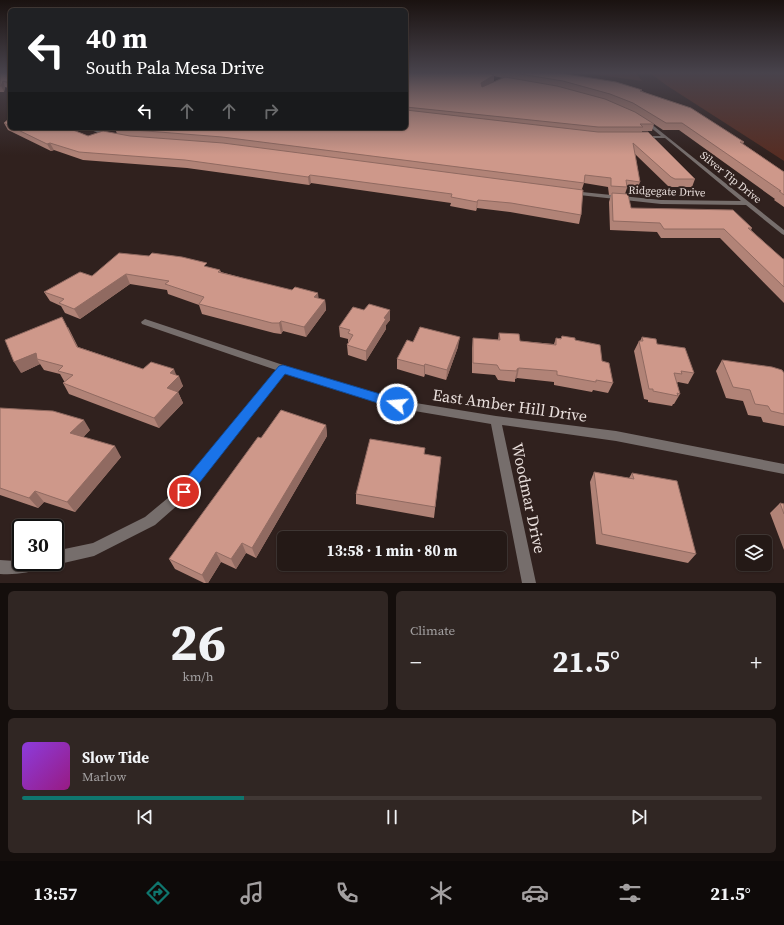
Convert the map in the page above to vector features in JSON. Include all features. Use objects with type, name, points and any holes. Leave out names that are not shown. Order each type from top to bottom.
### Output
[{"type":"street","name":"Silver Tip Drive","points":[[638,116],[784,233]]},
{"type":"street","points":[[94,130],[113,136]]},
{"type":"street","points":[[635,137],[666,137]]},
{"type":"street","name":"Ridgegate Drive","points":[[567,192],[661,202],[746,203]]},
{"type":"street","name":"East Amber Hill Drive","points":[[145,322],[283,369],[397,404],[496,420],[616,436],[784,469]]},
{"type":"street","points":[[64,556],[94,549],[150,521],[184,492],[283,369]]},
{"type":"street","name":"Woodmar Drive","points":[[496,420],[529,583]]},
{"type":"street","points":[[0,567],[12,568]]},
{"type":"shaded area","points":[[690,100],[784,100],[784,161]]},
{"type":"building","points":[[408,100],[608,100],[635,112],[654,124],[640,124],[643,127],[598,127],[408,107]]},
{"type":"building","points":[[626,100],[668,100],[691,108],[744,142],[740,142],[784,172],[784,195],[779,191],[781,191],[682,123],[666,123]]},
{"type":"building","points":[[408,110],[598,132],[648,132],[695,179],[675,179],[671,177],[633,143],[640,182],[626,180],[627,187],[611,186],[611,178],[585,175],[584,183],[222,137],[134,130],[408,130]]},
{"type":"building","points":[[8,120],[8,125],[4,123]]},
{"type":"building","points":[[18,130],[73,130],[88,136],[103,131],[130,136],[223,143],[583,190],[581,215],[511,203],[478,200],[477,202],[451,197],[452,194],[310,175],[308,177],[185,160],[79,152],[50,143],[47,144]]},
{"type":"building","points":[[612,193],[628,194],[631,208],[733,210],[752,228],[748,228],[784,259],[784,287],[724,229],[664,229],[660,223],[613,221]]},
{"type":"building","points":[[119,253],[149,256],[152,253],[182,257],[207,263],[204,266],[220,270],[218,272],[292,290],[295,287],[318,293],[314,297],[325,300],[304,327],[281,321],[279,323],[272,323],[199,304],[204,297],[165,284],[169,281],[126,274],[74,309],[59,303],[64,299],[44,292],[80,272],[92,276]]},
{"type":"building","points":[[369,304],[390,310],[366,351],[347,345],[353,335],[348,333],[350,330],[339,327],[353,307],[364,310]]},
{"type":"building","points":[[62,317],[77,347],[143,369],[151,362],[174,369],[170,373],[179,376],[167,388],[178,392],[154,418],[63,383],[73,375],[58,371],[63,366],[37,359],[36,353],[14,362],[5,340]]},
{"type":"building","points":[[420,327],[460,337],[447,370],[397,359],[407,340],[413,342]]},
{"type":"building","points":[[499,333],[519,334],[520,341],[556,345],[556,338],[561,339],[562,336],[600,345],[602,361],[609,363],[613,383],[596,380],[596,382],[557,375],[557,371],[519,368],[517,371],[500,370],[497,365],[473,363],[473,338],[500,340]]},
{"type":"building","points":[[642,337],[656,339],[657,344],[685,348],[694,373],[681,371],[682,374],[674,373],[680,394],[677,393],[678,396],[649,389],[639,341],[643,341]]},
{"type":"building","points":[[722,360],[772,367],[782,370],[784,373],[784,414],[771,411],[768,406],[755,404],[750,390],[733,387]]},
{"type":"building","points":[[0,408],[53,411],[84,420],[70,433],[115,446],[67,502],[35,491],[29,498],[0,488]]},
{"type":"building","points":[[281,410],[326,425],[252,548],[242,543],[231,559],[216,552],[202,575],[169,559],[258,437],[261,438]]},
{"type":"building","points":[[370,439],[425,448],[424,454],[441,457],[435,507],[356,494]]},
{"type":"building","points":[[594,472],[634,479],[632,473],[677,481],[696,554],[602,534]]},
{"type":"building","points":[[780,503],[784,504],[784,514]]},
{"type":"route","points":[[184,492],[283,369],[397,404]]}]
